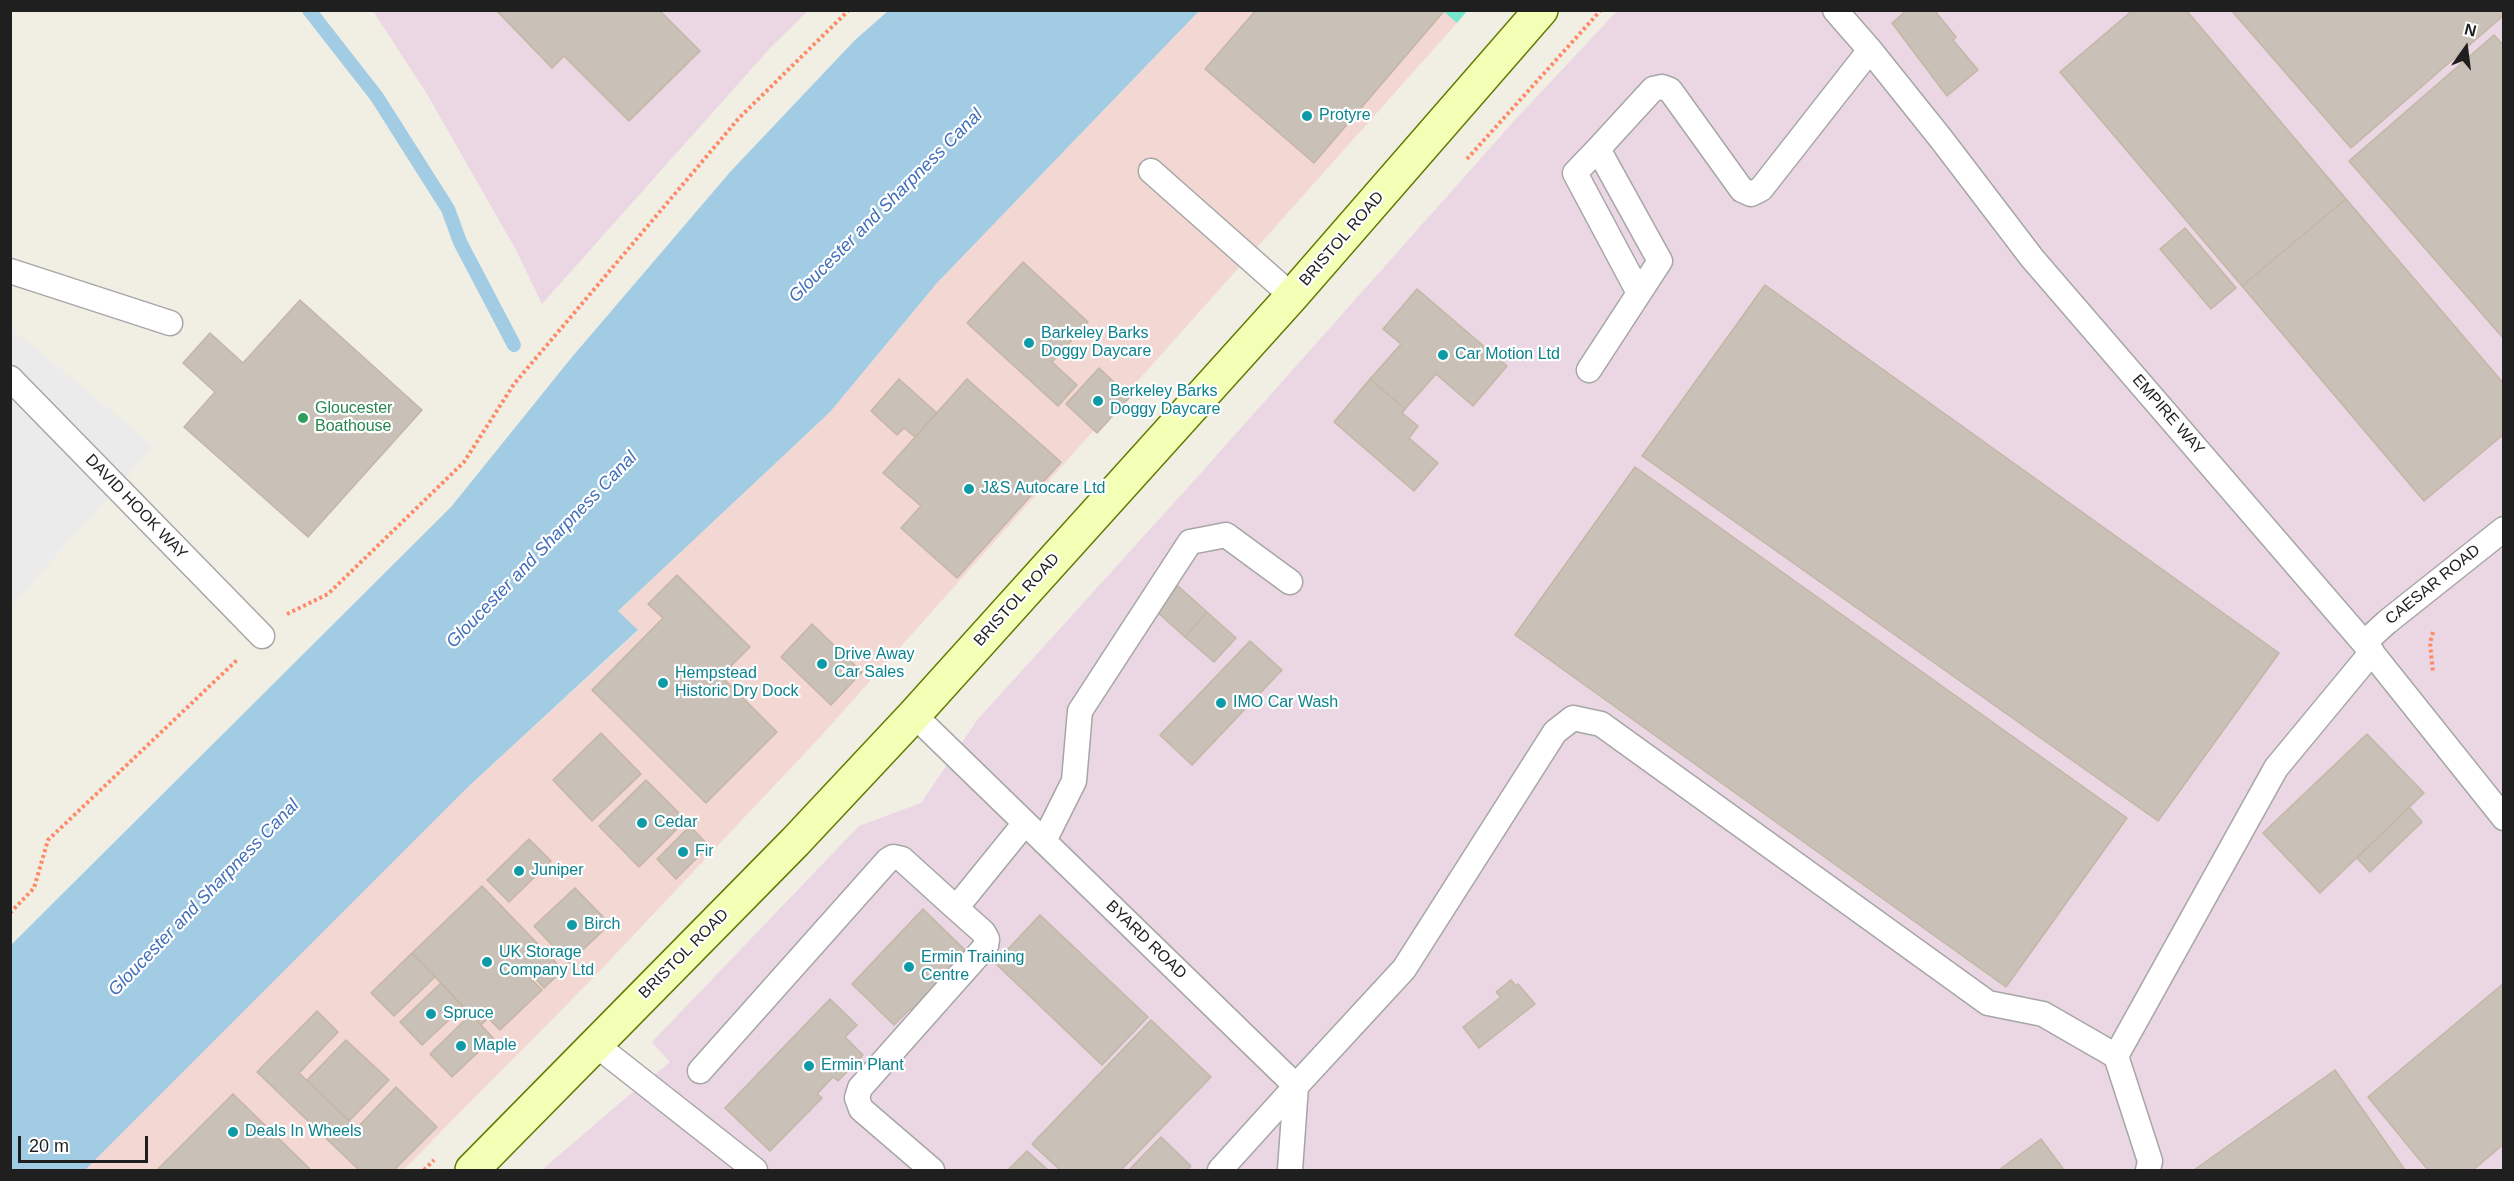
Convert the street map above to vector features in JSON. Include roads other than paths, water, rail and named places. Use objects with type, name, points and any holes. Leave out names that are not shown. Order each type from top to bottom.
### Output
[{"type":"street","name":"BRISTOL ROAD","points":[[472,1170],[795,842],[914,715],[1292,296],[1541,10]]},
{"type":"lane","name":"EMPIRE WAY","points":[[1835,10],[1870,50],[2032,258],[2368,648],[2504,818]]},
{"type":"lane","points":[[1639,293],[1575,173],[1653,89],[1662,87],[1670,90],[1742,190],[1751,194],[1761,189],[1870,50]]},
{"type":"lane","points":[[1589,370],[1660,261],[1598,149]]},
{"type":"lane","points":[[1151,171],[1292,296]]},
{"type":"lane","points":[[10,271],[170,323]]},
{"type":"lane","name":"DAVID HOOK WAY","points":[[10,378],[262,636]]},
{"type":"lane","name":"CAESAR ROAD","points":[[2116,1056],[2276,768],[2387,622],[2504,529]]},
{"type":"lane","points":[[1044,842],[1074,781],[1080,711],[1190,543],[1226,535],[1290,582]]},
{"type":"lane","name":"BYARD ROAD","points":[[914,715],[1296,1086]]},
{"type":"lane","points":[[1220,1170],[1404,969],[1555,732],[1573,718],[1601,724],[1988,1004],[2043,1014],[2116,1056],[2150,1161],[2148,1170]]},
{"type":"lane","points":[[956,908],[1025,823]]},
{"type":"lane","points":[[700,1071],[888,860],[893,857],[902,859],[983,932],[987,939],[986,946],[860,1088],[857,1098],[861,1109],[932,1170]]},
{"type":"lane","points":[[596,1044],[754,1170]]},
{"type":"lane","points":[[1290,1170],[1296,1086]]},
{"type":"water","name":"Gloucester and Sharpness Canal","points":[[888,11],[1199,11],[937,283],[830,412],[618,611],[638,630],[468,787],[85,1170],[11,1170],[11,945],[451,507],[572,357],[731,171],[855,40]]},
{"type":"waterway","points":[[309,10],[377,97],[448,209],[460,242],[514,345]]},
{"type":"place","name":"Protyre","points":[[1307,116]]},
{"type":"place","name":"Barkeley Barks Doggy Daycare","points":[[1029,343]]},
{"type":"place","name":"Car Motion Ltd","points":[[1443,355]]},
{"type":"place","name":"Berkeley Barks Doggy Daycare","points":[[1098,401]]},
{"type":"place","name":"Gloucester Boathouse","points":[[303,418]]},
{"type":"place","name":"J&S Autocare Ltd","points":[[969,489]]},
{"type":"place","name":"Drive Away Car Sales","points":[[822,664]]},
{"type":"place","name":"Hempstead Historic Dry Dock","points":[[663,683]]},
{"type":"place","name":"IMO Car Wash","points":[[1221,703]]},
{"type":"place","name":"Cedar","points":[[642,823]]},
{"type":"place","name":"Fir","points":[[683,852]]},
{"type":"place","name":"Juniper","points":[[519,871]]},
{"type":"place","name":"Birch","points":[[572,925]]},
{"type":"place","name":"UK Storage Company Ltd","points":[[487,962]]},
{"type":"place","name":"Ermin Training Centre","points":[[909,967]]},
{"type":"place","name":"Spruce","points":[[431,1014]]},
{"type":"place","name":"Maple","points":[[461,1046]]},
{"type":"place","name":"Ermin Plant","points":[[809,1066]]},
{"type":"place","name":"Deals In Wheels","points":[[233,1132]]}]
